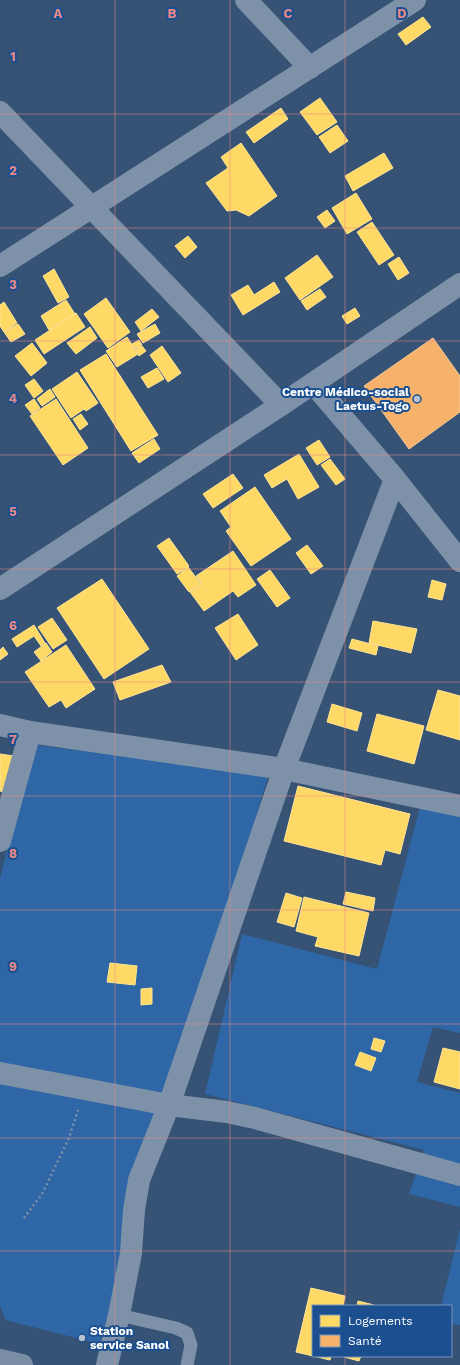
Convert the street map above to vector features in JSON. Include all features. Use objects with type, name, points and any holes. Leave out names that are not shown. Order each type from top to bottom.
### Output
[{"type":"main road","points":[[0,1360],[22,1365]]},
{"type":"street","points":[[246,0],[310,68]]},
{"type":"street","points":[[0,266],[415,0]]},
{"type":"street","points":[[0,112],[281,405]]},
{"type":"street","points":[[0,589],[281,405],[460,284]]},
{"type":"street","points":[[313,383],[395,479],[460,561]]},
{"type":"street","points":[[107,1365],[119,1315],[131,1253],[134,1210],[139,1180],[169,1105],[284,769],[395,479]]},
{"type":"street","points":[[0,725],[30,732],[284,769],[460,806]]},
{"type":"street","points":[[0,841],[30,732]]},
{"type":"street","points":[[0,1072],[169,1105],[227,1112],[255,1118],[460,1175]]},
{"type":"lane","points":[[119,1315],[176,1328],[187,1334],[192,1345],[187,1365]]},
{"type":"path","points":[[24,1218],[42,1194],[70,1138],[84,1089]]},
{"type":"shaded area","points":[[34,745],[269,773],[100,1344],[5,1320],[0,1305],[0,878]]},
{"type":"shaded area","points":[[420,807],[460,817],[460,1033],[433,1027],[417,1082],[460,1093],[460,1207],[409,1194],[424,1150],[205,1094],[242,934],[377,969]]},
{"type":"shaded area","points":[[460,1229],[460,1325],[452,1324],[452,1305],[441,1305]]},
{"type":"building: Logements","points":[[423,17],[431,27],[406,45],[398,34]]},
{"type":"building: Logements","points":[[320,98],[337,122],[317,135],[300,112]]},
{"type":"building: Logements","points":[[281,108],[288,119],[254,143],[246,132]]},
{"type":"building: Logements","points":[[337,125],[348,141],[330,153],[319,137]]},
{"type":"building: Logements","points":[[241,143],[277,196],[249,216],[236,210],[227,211],[206,183],[228,168],[221,157]]},
{"type":"building: Logements","points":[[384,153],[393,168],[353,191],[345,176]]},
{"type":"building: Logements","points":[[356,193],[372,219],[347,234],[332,208]]},
{"type":"building: Logements","points":[[327,210],[335,221],[325,228],[317,217]]},
{"type":"building: Logements","points":[[372,222],[394,255],[379,265],[357,232]]},
{"type":"building: Logements","points":[[188,236],[197,247],[185,258],[175,246]]},
{"type":"building: Logements","points":[[317,255],[333,277],[300,300],[285,278]]},
{"type":"building: Logements","points":[[399,257],[409,273],[398,280],[388,264]]},
{"type":"building: Logements","points":[[54,269],[69,297],[58,303],[43,276]]},
{"type":"building: Logements","points":[[274,282],[280,292],[243,315],[231,295],[248,285],[254,295]]},
{"type":"building: Logements","points":[[320,289],[326,297],[307,310],[301,301]]},
{"type":"building: Logements","points":[[106,298],[130,332],[108,348],[84,314]]},
{"type":"building: Logements","points":[[66,300],[75,314],[49,330],[41,316]]},
{"type":"building: Logements","points":[[4,302],[17,323],[4,332],[0,326],[0,305]]},
{"type":"building: Logements","points":[[355,308],[360,316],[347,324],[342,316]]},
{"type":"building: Logements","points":[[152,309],[159,317],[141,331],[135,322]]},
{"type":"building: Logements","points":[[76,313],[85,327],[44,354],[35,340]]},
{"type":"building: Logements","points":[[18,324],[25,334],[11,342],[4,332]]},
{"type":"building: Logements","points":[[155,324],[160,333],[143,343],[137,334]]},
{"type":"building: Logements","points":[[90,327],[97,338],[76,354],[67,343]]},
{"type":"building: Logements","points":[[127,337],[138,354],[117,367],[106,351]]},
{"type":"building: Logements","points":[[139,340],[142,345],[136,349],[132,344]]},
{"type":"building: Logements","points":[[32,343],[47,363],[31,376],[15,356]]},
{"type":"building: Logements","points":[[142,346],[146,351],[139,356],[136,350]]},
{"type":"building: Logements","points":[[162,346],[181,373],[168,382],[150,355]]},
{"type":"building: Logements","points":[[106,354],[158,435],[131,451],[80,370]]},
{"type":"building: Logements","points":[[157,368],[164,379],[148,388],[141,377]]},
{"type":"building: Logements","points":[[77,372],[98,403],[86,411],[84,409],[71,418],[52,389]]},
{"type":"building: Logements","points":[[34,379],[43,391],[34,398],[25,385]]},
{"type":"building: Logements","points":[[50,389],[55,397],[42,406],[37,399]]},
{"type":"building: Logements","points":[[34,399],[40,408],[32,414],[25,405]]},
{"type":"building: Logements","points":[[56,399],[88,448],[63,465],[30,416]]},
{"type":"building: Logements","points":[[81,414],[88,424],[80,430],[73,419]]},
{"type":"building: Logements","points":[[154,439],[160,449],[139,463],[132,453]]},
{"type":"building: Logements","points":[[319,440],[330,457],[317,465],[306,448]]},
{"type":"building: Logements","points":[[299,454],[319,487],[298,499],[287,479],[272,488],[264,475]]},
{"type":"building: Logements","points":[[330,459],[345,479],[336,485],[321,465]]},
{"type":"building: Logements","points":[[233,474],[243,488],[213,508],[203,494]]},
{"type":"building: Logements","points":[[255,487],[291,539],[251,566],[226,531],[231,527],[220,511]]},
{"type":"building: Logements","points":[[169,538],[189,566],[177,574],[157,546]]},
{"type":"building: Logements","points":[[307,545],[323,566],[311,574],[296,553]]},
{"type":"building: Logements","points":[[233,551],[256,585],[238,597],[233,591],[204,611],[190,592],[202,584],[196,576]]},
{"type":"building: Logements","points":[[188,567],[201,584],[189,592],[177,576]]},
{"type":"building: Logements","points":[[270,570],[290,598],[277,607],[257,579]]},
{"type":"building: Logements","points":[[102,579],[149,649],[104,679],[57,608]]},
{"type":"building: Logements","points":[[432,580],[446,584],[442,600],[428,597]]},
{"type":"building: Logements","points":[[238,614],[258,645],[236,660],[215,628]]},
{"type":"building: Logements","points":[[52,618],[67,640],[53,649],[38,627]]},
{"type":"building: Logements","points":[[373,621],[417,629],[411,653],[369,643]]},
{"type":"building: Logements","points":[[34,625],[45,643],[41,646],[34,636],[17,647],[12,639]]},
{"type":"building: Logements","points":[[352,639],[378,646],[376,655],[349,648]]},
{"type":"building: Logements","points":[[46,643],[52,652],[41,661],[34,652]]},
{"type":"building: Logements","points":[[66,645],[95,689],[66,708],[61,700],[49,707],[25,672]]},
{"type":"building: Logements","points":[[3,647],[8,654],[0,660],[0,650]]},
{"type":"building: Logements","points":[[162,665],[171,682],[120,700],[113,682]]},
{"type":"building: Logements","points":[[438,690],[460,696],[460,740],[426,730]]},
{"type":"building: Logements","points":[[332,704],[362,713],[357,731],[327,722]]},
{"type":"building: Logements","points":[[377,714],[424,726],[414,764],[367,751]]},
{"type":"building: Logements","points":[[0,754],[14,756],[7,793],[0,791]]},
{"type":"building: Logements","points":[[298,786],[410,814],[400,854],[385,850],[381,865],[284,841]]},
{"type":"building: Logements","points":[[346,892],[375,898],[373,911],[343,904]]},
{"type":"building: Logements","points":[[286,893],[302,898],[294,927],[277,922]]},
{"type":"building: Logements","points":[[304,897],[369,913],[359,956],[315,946],[318,937],[296,931]]},
{"type":"building: Logements","points":[[110,963],[137,966],[135,985],[107,982]]},
{"type":"building: Logements","points":[[152,988],[152,1004],[141,1005],[141,989]]},
{"type":"building: Logements","points":[[374,1038],[385,1041],[381,1052],[371,1049]]},
{"type":"building: Logements","points":[[443,1048],[460,1052],[460,1089],[434,1082]]},
{"type":"building: Logements","points":[[360,1052],[376,1058],[371,1071],[355,1065]]},
{"type":"building: Logements","points":[[311,1288],[345,1296],[343,1305],[312,1305],[312,1356],[296,1352]]},
{"type":"building: Logements","points":[[358,1301],[374,1305],[357,1305]]},
{"type":"building: Logements","points":[[317,1357],[331,1357],[330,1360]]},
{"type":"building: Logements","points":[[344,1357],[361,1357],[359,1361]]},
{"type":"building: Santé","name":"Centre Médico-social Laetus-Togo","points":[[433,338],[460,376],[460,412],[409,449],[364,386]]},
{"type":"place","name":"Centre Médico-social Laetus-Togo","points":[[417,399]]},
{"type":"place","name":"Station service Sanol","points":[[82,1338]]}]
